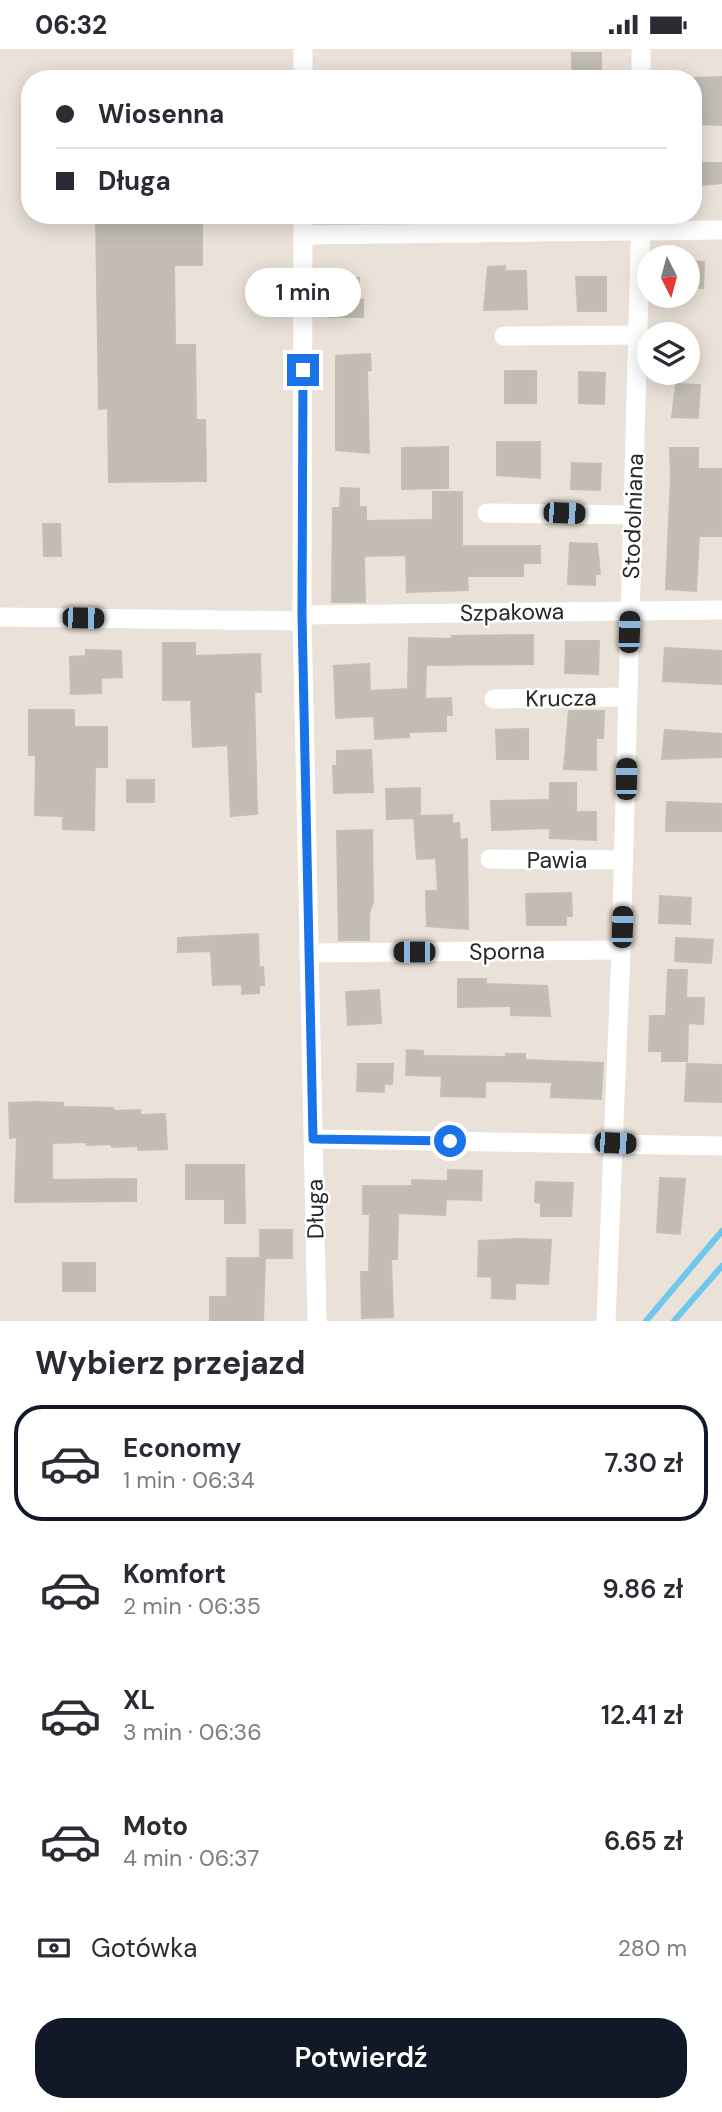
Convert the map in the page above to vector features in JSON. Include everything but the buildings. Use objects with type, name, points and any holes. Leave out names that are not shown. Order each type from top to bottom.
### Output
[{"type":"street","points":[[303,49],[303,70]]},
{"type":"street","points":[[640,49],[641,70]]},
{"type":"street","points":[[303,225],[472,224]]},
{"type":"street","name":"Stodolniana","points":[[639,322],[641,224]]},
{"type":"street","points":[[653,224],[722,230]]},
{"type":"street","name":"Długa","points":[[303,225],[303,618],[317,1321]]},
{"type":"street","points":[[504,336],[637,335]]},
{"type":"street","name":"Stodolniana","points":[[606,1321],[615,1143],[638,385]]},
{"type":"street","points":[[487,513],[634,515]]},
{"type":"street","name":"Szpakowa","points":[[0,617],[303,618],[722,610]]},
{"type":"street","name":"Krucza","points":[[494,699],[627,697]]},
{"type":"street","name":"Pawia","points":[[490,859],[624,860]]},
{"type":"street","name":"Sporna","points":[[310,953],[621,950]]},
{"type":"street","points":[[313,1139],[722,1146]]},
{"type":"waterway","points":[[646,1321],[722,1231]]},
{"type":"waterway","points":[[674,1321],[722,1266]]},
{"type":"route","points":[[303,370],[302,615],[313,1139],[450,1141]]}]
